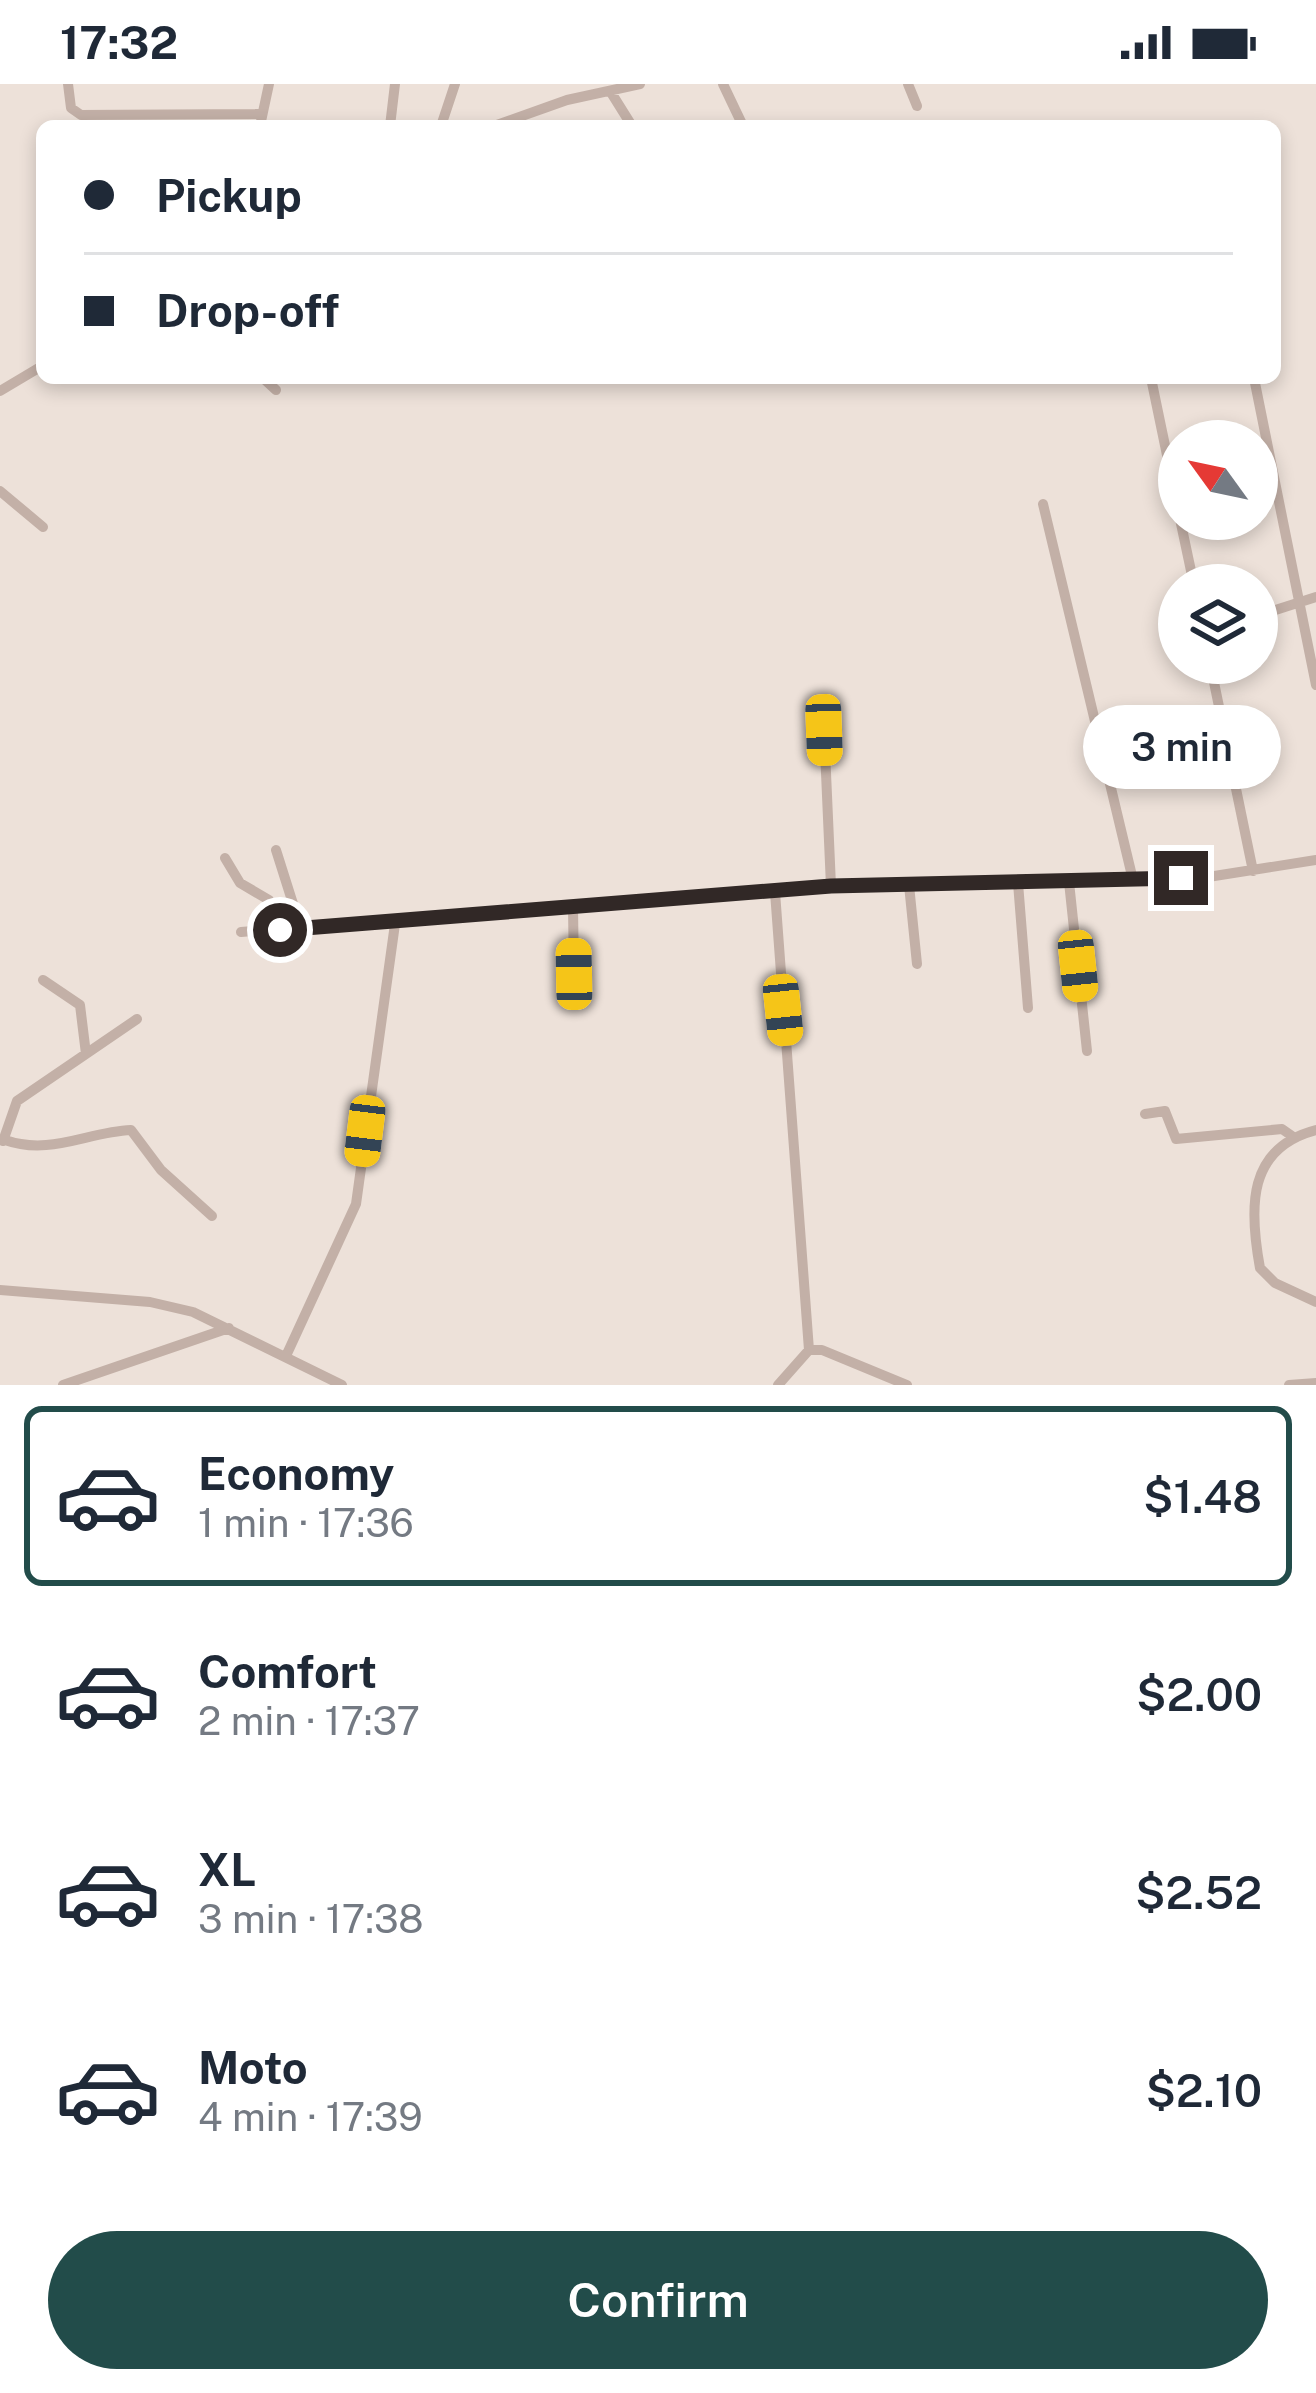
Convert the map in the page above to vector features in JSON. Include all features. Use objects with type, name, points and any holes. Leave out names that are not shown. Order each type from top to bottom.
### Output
[{"type":"street","points":[[68,84],[71,108],[81,115],[261,120],[269,84]]},
{"type":"street","points":[[391,120],[395,84]]},
{"type":"street","points":[[443,120],[455,84]]},
{"type":"street","points":[[567,100],[570,84]]},
{"type":"street","points":[[512,120],[567,100],[612,94],[640,84]]},
{"type":"street","points":[[723,84],[740,120]]},
{"type":"street","points":[[908,84],[917,106]]},
{"type":"street","points":[[612,94],[628,120]]},
{"type":"street","points":[[0,391],[36,370]]},
{"type":"street","points":[[270,384],[276,390]]},
{"type":"street","points":[[1152,384],[1160,420]]},
{"type":"street","points":[[1255,384],[1316,685]]},
{"type":"street","points":[[0,491],[44,527]]},
{"type":"street","points":[[1042,504],[1133,880]]},
{"type":"street","points":[[1278,609],[1316,597]]},
{"type":"street","points":[[1214,684],[1253,871]]},
{"type":"street","points":[[823,706],[831,886]]},
{"type":"street","points":[[276,850],[301,929]]},
{"type":"street","points":[[225,858],[240,883],[268,900],[280,930]]},
{"type":"street","points":[[242,932],[395,924],[831,886],[1133,880],[1253,871],[1316,860]]},
{"type":"street","points":[[1069,882],[1088,1051]]},
{"type":"street","points":[[1018,883],[1028,1009]]},
{"type":"street","points":[[909,885],[917,964]]},
{"type":"street","points":[[775,892],[809,1350],[778,1385]]},
{"type":"street","points":[[573,908],[574,974]]},
{"type":"street","points":[[286,1356],[356,1204],[395,924]]},
{"type":"street","points":[[43,980],[80,1005],[86,1054]]},
{"type":"street","points":[[137,1019],[17,1101],[3,1141],[50,1147],[131,1130],[161,1170],[212,1216]]},
{"type":"street","points":[[1145,1114],[1165,1111],[1177,1139],[1282,1129],[1292,1136]]},
{"type":"street","points":[[1316,1130],[1292,1136],[1267,1158],[1256,1180],[1258,1257],[1265,1277],[1316,1302]]},
{"type":"street","points":[[0,1290],[150,1302],[230,1328],[342,1385]]},
{"type":"street","points":[[62,1385],[230,1328]]},
{"type":"street","points":[[809,1350],[822,1350],[908,1385]]},
{"type":"street","points":[[1289,1385],[1316,1383]]},
{"type":"route","points":[[280,930],[831,886],[1181,878]]}]
